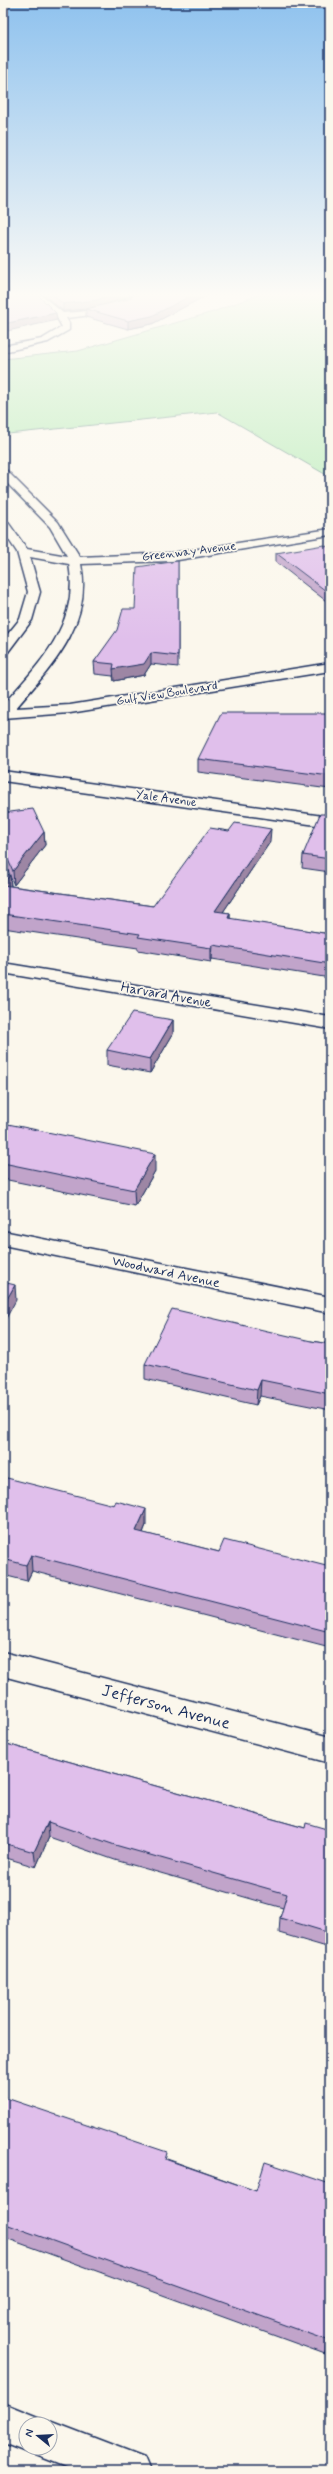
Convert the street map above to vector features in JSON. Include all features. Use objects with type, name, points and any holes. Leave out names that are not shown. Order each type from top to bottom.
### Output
[{"type":"street","points":[[3,473],[59,532],[75,561],[80,589],[75,617],[61,642],[3,714]]},
{"type":"street","points":[[3,523],[23,552],[34,592],[26,620],[3,649]]},
{"type":"street","name":"Greenway Avenue","points":[[23,552],[75,561],[172,557],[330,532]]},
{"type":"street","name":"Gulf View Boulevard","points":[[3,714],[70,709],[297,674],[330,667]]},
{"type":"street","points":[[297,674],[330,678]]},
{"type":"street","name":"Yale Avenue","points":[[3,776],[330,822]]},
{"type":"street","name":"Harvard Avenue","points":[[3,968],[330,1022]]},
{"type":"street","name":"Woodward Avenue","points":[[3,1238],[330,1305]]},
{"type":"street","name":"Jefferson Avenue","points":[[3,1664],[330,1750]]},
{"type":"street","points":[[3,2423],[18,2429]]},
{"type":"street","points":[[58,2444],[130,2471]]},
{"type":"green space","points":[[3,409],[330,409],[330,477],[217,412],[8,434],[3,430]]},
{"type":"building","points":[[324,545],[330,548],[330,594],[276,553]]},
{"type":"building","points":[[178,561],[178,656],[151,653],[144,664],[113,669],[114,664],[94,662],[117,630],[123,609],[135,609],[137,567]]},
{"type":"building","points":[[221,713],[330,713],[330,776],[198,759]]},
{"type":"building","points":[[330,792],[330,803],[326,802]]},
{"type":"building","points":[[33,809],[44,832],[13,871],[3,848],[3,813]]},
{"type":"building","points":[[320,814],[330,814],[330,859],[303,855]]},
{"type":"building","points":[[235,823],[271,829],[215,911],[230,913],[228,918],[330,934],[330,964],[213,945],[211,948],[138,937],[140,934],[3,914],[3,885],[153,906],[210,828],[229,831]]},
{"type":"building","points":[[3,874],[10,875],[3,884]]},
{"type":"building","points":[[132,1013],[173,1020],[150,1059],[107,1050]]},
{"type":"building","points":[[3,1123],[155,1154],[134,1190],[3,1163]]},
{"type":"building","points":[[3,1282],[15,1285],[3,1306]]},
{"type":"building","points":[[172,1309],[330,1344],[330,1394],[261,1380],[257,1390],[145,1364]]},
{"type":"building","points":[[3,1477],[114,1505],[116,1501],[146,1509],[136,1531],[219,1552],[224,1540],[330,1567],[330,1632],[31,1555],[26,1565],[3,1559]]},
{"type":"building","points":[[3,1743],[305,1828],[306,1823],[330,1830],[330,1933],[280,1918],[287,1894],[115,1845],[48,1822],[34,1852],[3,1843]]},
{"type":"building","points":[[3,2097],[167,2152],[165,2159],[256,2191],[265,2162],[330,2184],[330,2330],[327,2340],[3,2223]]}]
